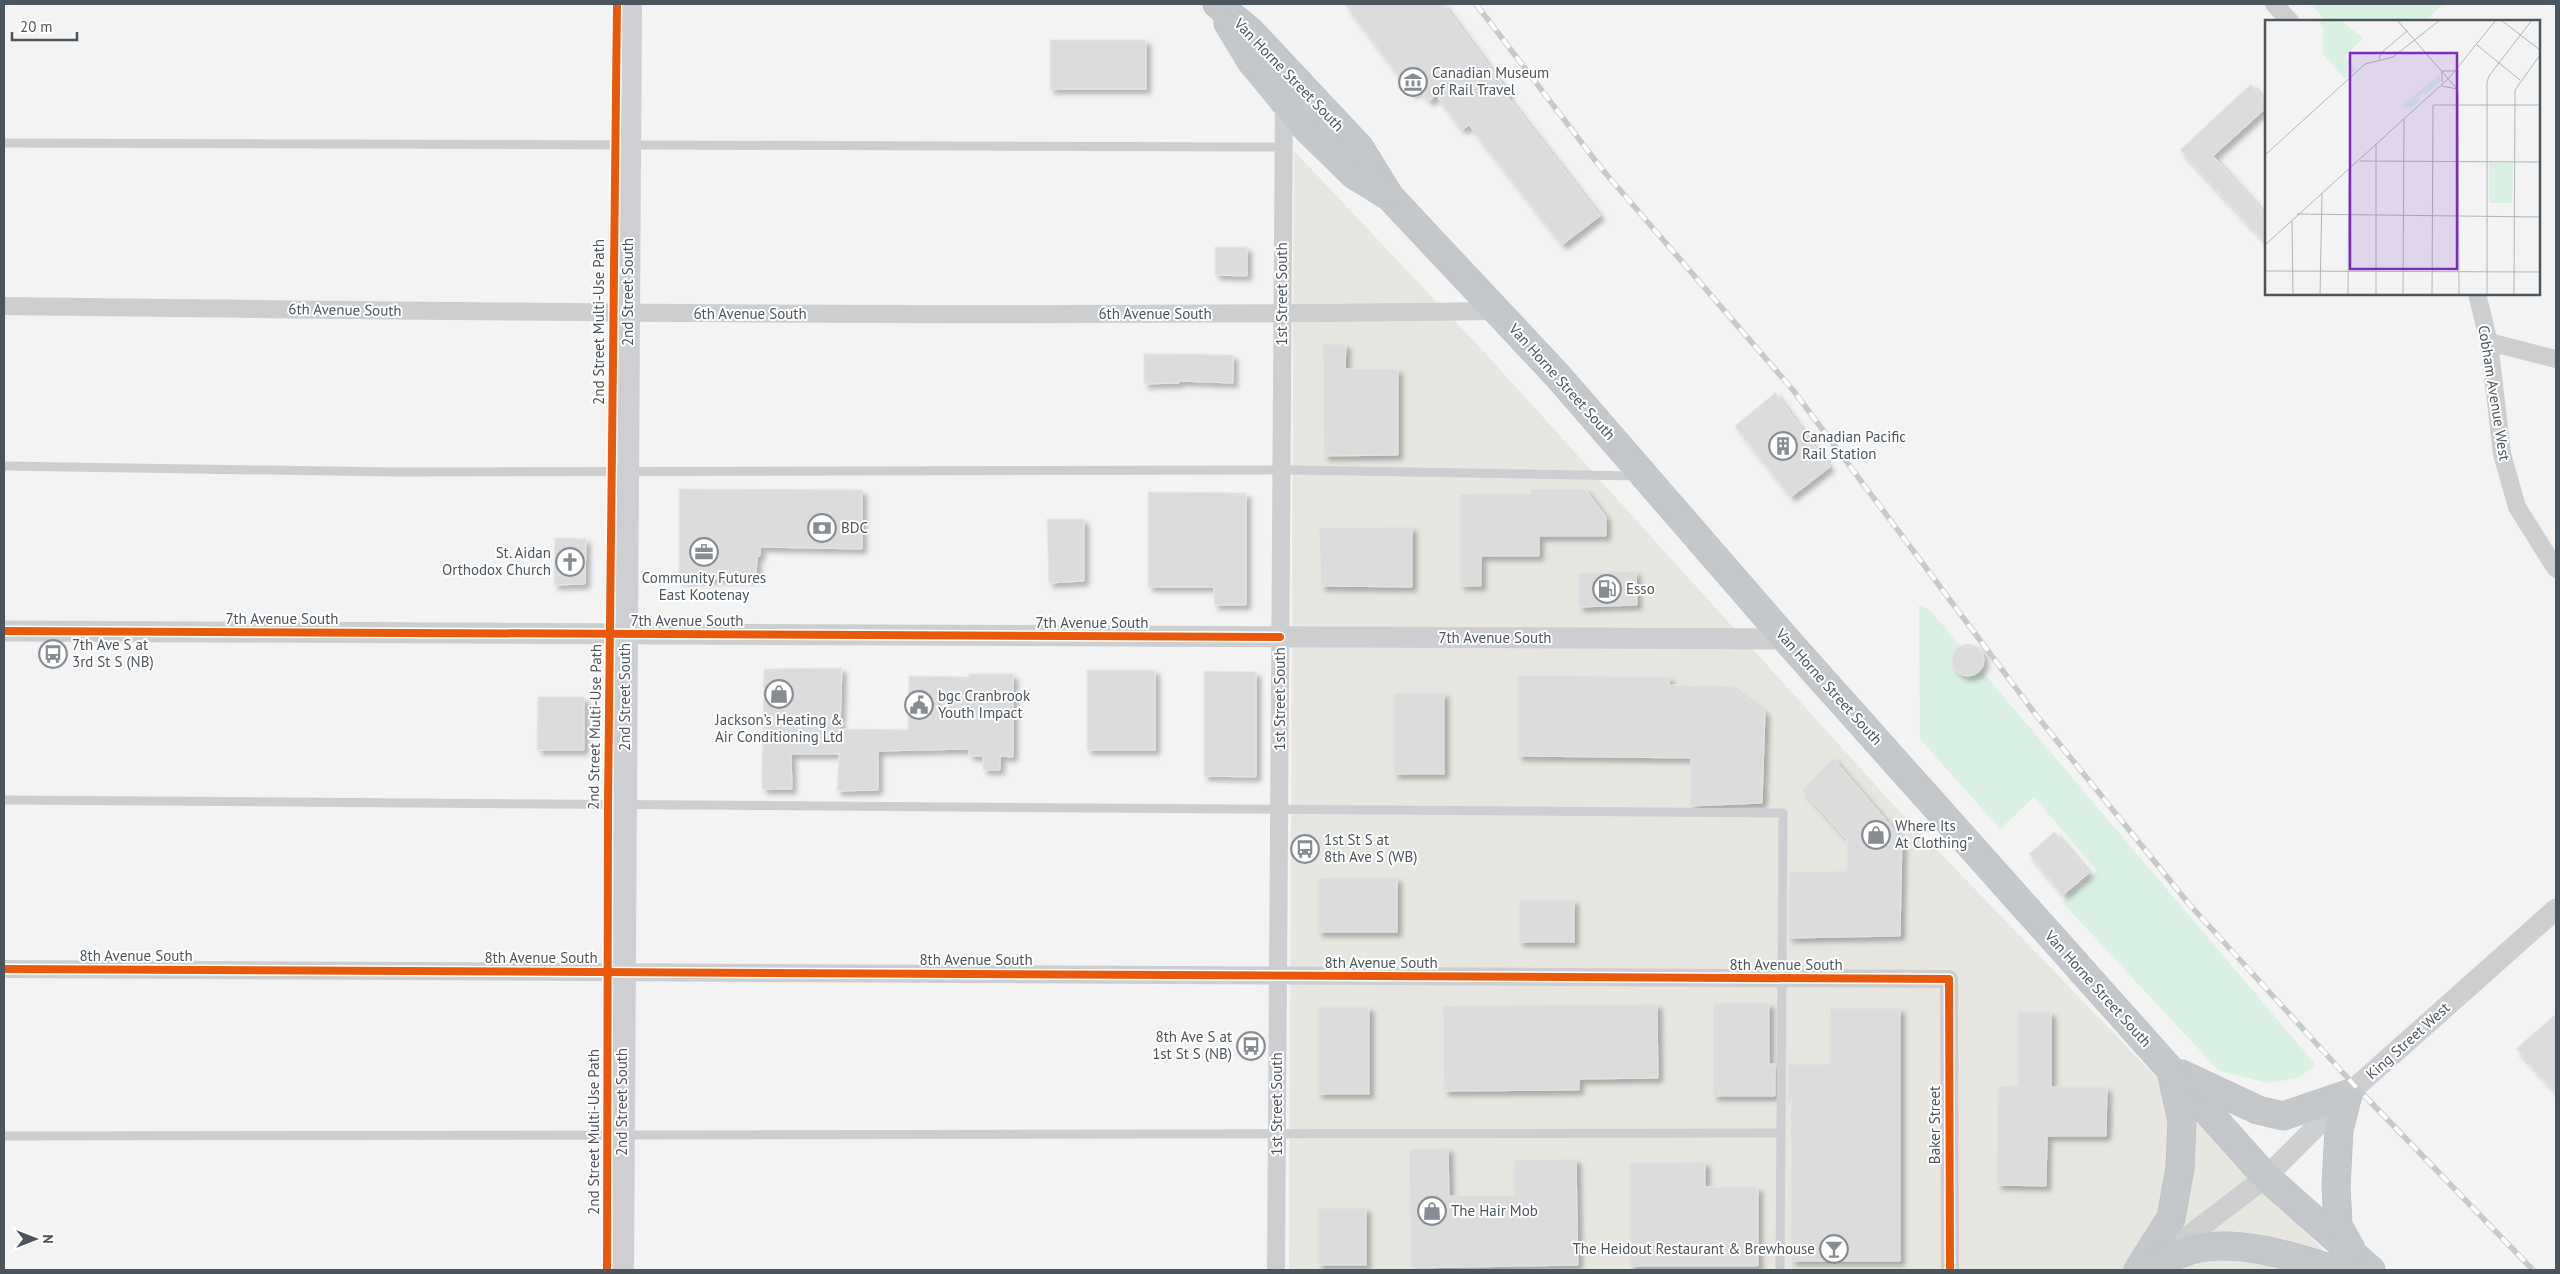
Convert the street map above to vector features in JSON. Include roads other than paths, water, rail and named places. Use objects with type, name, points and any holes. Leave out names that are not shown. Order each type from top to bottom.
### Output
[{"type":"highway","name":"Van Horne Street South","points":[[1217,4],[1250,31],[1359,147],[1390,197],[1497,311],[1646,476],[1786,639],[2266,1177],[2354,1266]]},
{"type":"highway","name":"Van Horne Street South","points":[[1217,4],[1250,62],[1307,129],[1354,175],[1390,197]]},
{"type":"highway","points":[[2171,1070],[2258,1110],[2283,1116],[2348,1094]]},
{"type":"highway","points":[[2139,1270],[2171,1218],[2180,1168],[2182,1120],[2171,1070]]},
{"type":"highway","points":[[2348,1094],[2339,1130],[2336,1186],[2337,1218],[2338,1226],[2354,1266]]},
{"type":"highway","points":[[2139,1270],[2194,1249],[2231,1246],[2354,1266]]},
{"type":"main road","name":"2nd Street South","points":[[622,1270],[630,4]]},
{"type":"street","points":[[2274,4],[2289,20]]},
{"type":"street","name":"1st Street South","points":[[1276,1270],[1283,147],[1286,68]]},
{"type":"street","name":"Cobham Avenue West","points":[[2477,295],[2489,342],[2502,454],[2517,507],[2556,569]]},
{"type":"street","name":"6th Avenue South","points":[[4,306],[628,314],[1282,314],[1497,311]]},
{"type":"street","points":[[2489,342],[2556,359]]},
{"type":"street","name":"7th Avenue South","points":[[4,631],[1786,639]]},
{"type":"street","name":"King Street West","points":[[2139,1270],[2171,1250],[2266,1177],[2348,1094],[2556,910]]},
{"type":"street","name":"8th Avenue South","points":[[4,969],[1948,979]]},
{"type":"street","name":"Baker Street","points":[[1948,979],[1950,1270]]},
{"type":"lane","points":[[4,144],[1283,147]]},
{"type":"lane","points":[[4,466],[394,472],[1281,470],[1646,476]]},
{"type":"lane","points":[[4,800],[1783,813],[1780,1270]]},
{"type":"lane","points":[[4,1136],[1781,1133]]},
{"type":"railway","points":[[1476,4],[1601,168],[1793,390],[2036,715],[2189,904],[2356,1087],[2533,1270]]},
{"type":"place","name":"Canadian Museum of Rail Travel","points":[[1413,82]]},
{"type":"place","name":"Canadian Pacific Rail Station","points":[[1783,446]]},
{"type":"place","name":"BDC","points":[[822,528]]},
{"type":"place","name":"Community Futures East Kootenay","points":[[704,552]]},
{"type":"place","name":"St. Aidan Orthodox Church","points":[[570,562]]},
{"type":"place","name":"Esso","points":[[1607,589]]},
{"type":"place","name":"7th Ave S at 3rd St S (NB)","points":[[53,654]]},
{"type":"place","name":"Jackson’s Heating & Air Conditioning Ltd","points":[[779,694]]},
{"type":"place","name":"bgc Cranbrook Youth Impact","points":[[919,705]]},
{"type":"place","name":"Where Its At Clothing”","points":[[1876,835]]},
{"type":"place","name":"1st St S at 8th Ave S (WB)","points":[[1305,849]]},
{"type":"place","name":"8th Ave S at 1st St S (NB)","points":[[1251,1046]]},
{"type":"place","name":"The Hair Mob","points":[[1432,1211]]},
{"type":"place","name":"The Heidout Restaurant & Brewhouse","points":[[1834,1249]]}]
